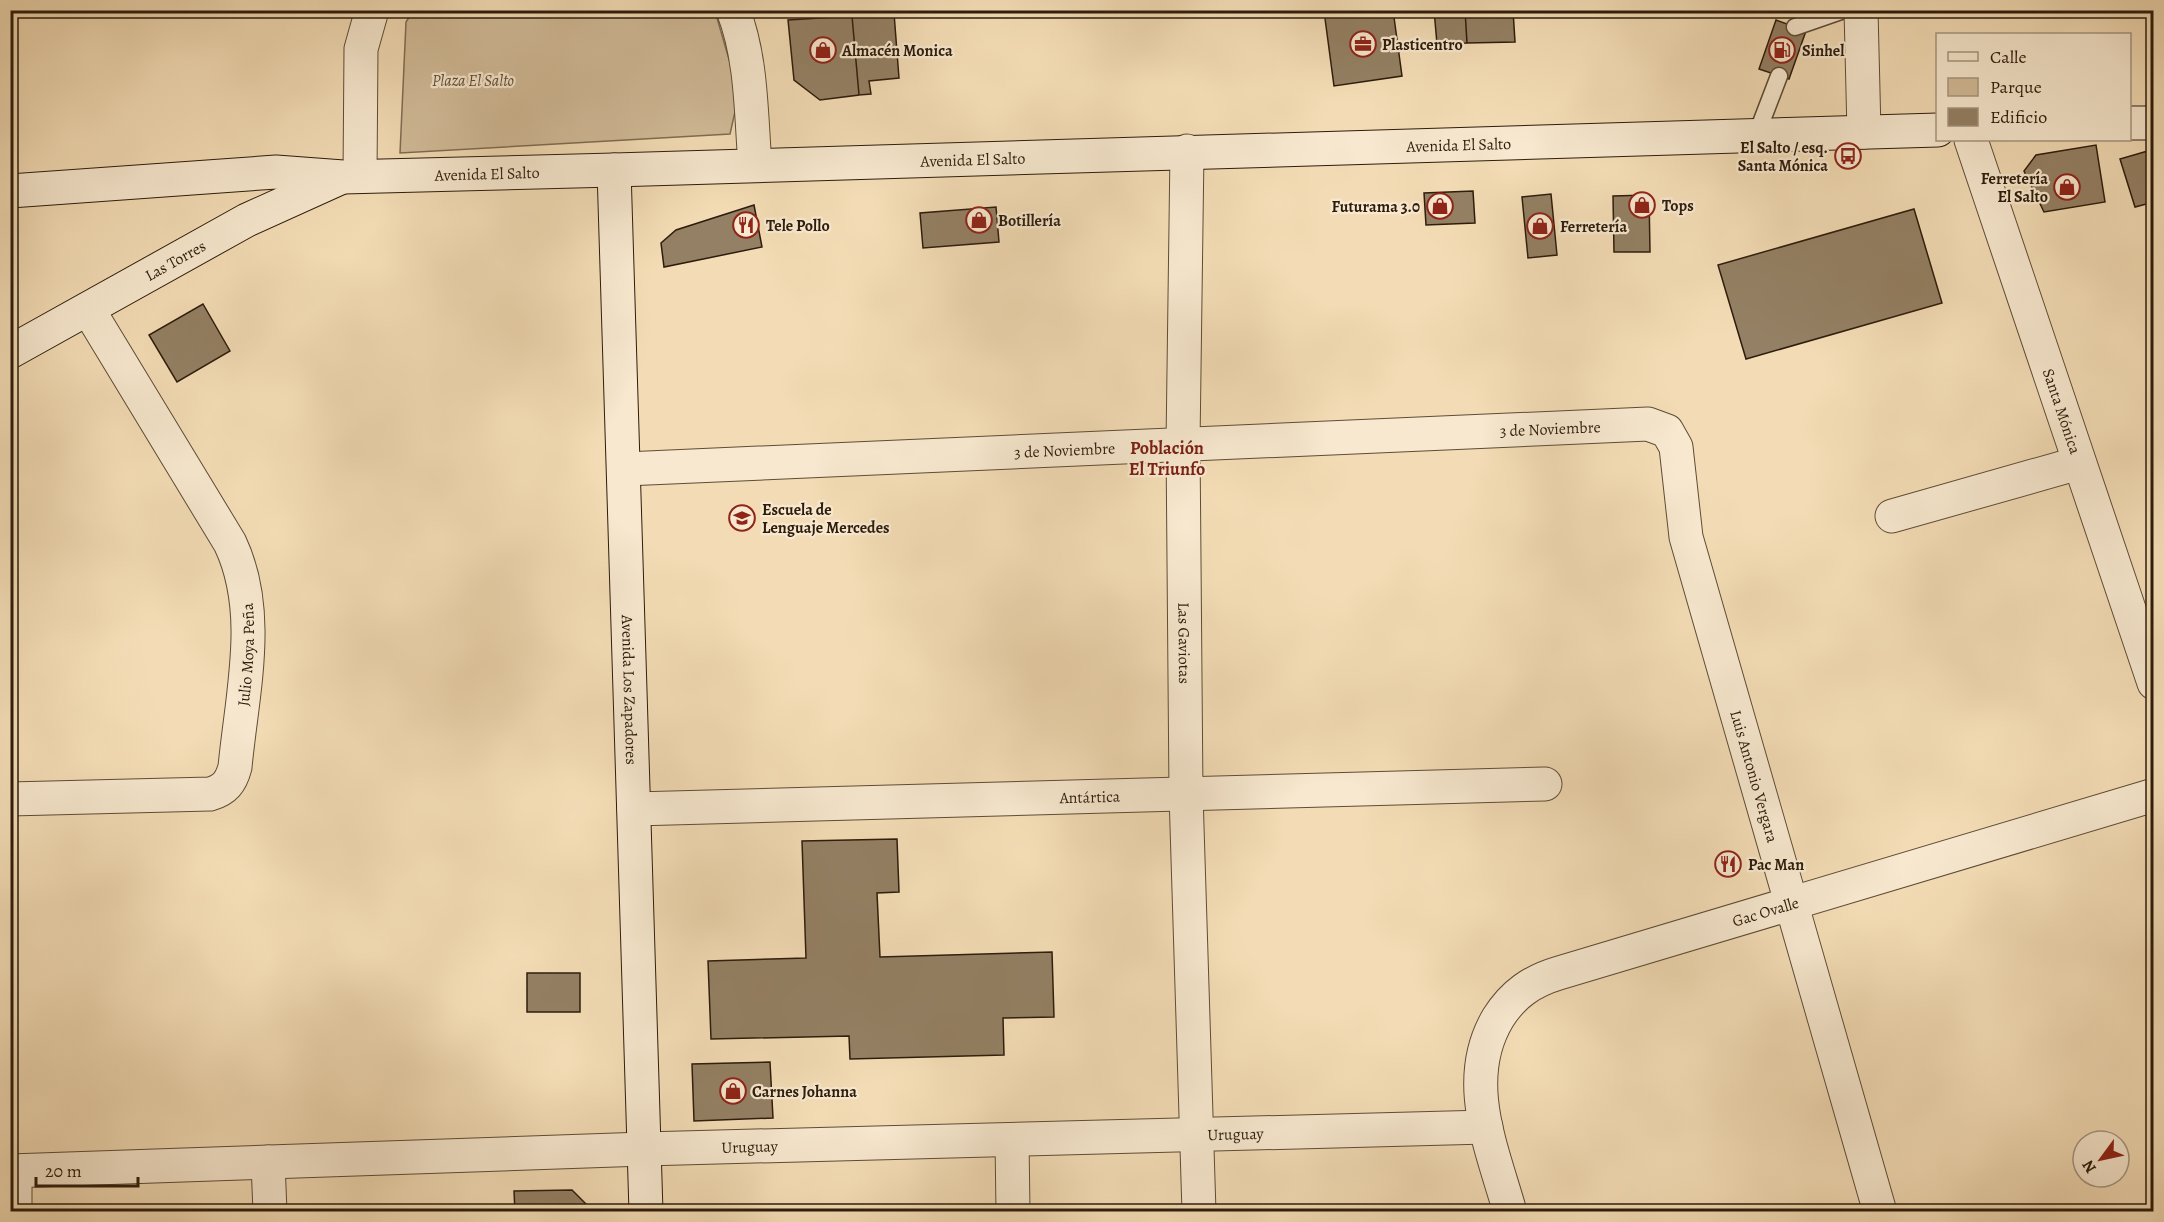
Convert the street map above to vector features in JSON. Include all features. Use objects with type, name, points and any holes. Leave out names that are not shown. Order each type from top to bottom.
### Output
[{"type":"street","points":[[352,176],[361,49],[372,10]]},
{"type":"street","points":[[733,10],[748,77],[755,165]]},
{"type":"street","points":[[1861,10],[1864,132]]},
{"type":"street","points":[[2131,123],[2154,123]]},
{"type":"street","name":"Avenida El Salto","points":[[10,191],[276,172],[352,176],[614,170],[1936,130]]},
{"type":"street","name":"Santa Mónica","points":[[1971,141],[2154,684]]},
{"type":"street","name":"Las Gaviotas","points":[[1187,152],[1183,444],[1186,794],[1199,1212]]},
{"type":"street","name":"Avenida Los Zapadores","points":[[614,170],[625,469],[646,1212]]},
{"type":"street","name":"Las Torres","points":[[10,352],[247,220],[352,176]]},
{"type":"street","name":"Julio Moya Peña","points":[[10,799],[210,794],[225,787],[232,778],[235,767],[249,620],[243,572],[230,543],[88,309]]},
{"type":"street","name":"3 de Noviembre","points":[[625,469],[1648,424]]},
{"type":"street","name":"Luis Antonio Vergara","points":[[1648,424],[1667,431],[1676,447],[1686,537],[1880,1212]]},
{"type":"street","points":[[1892,516],[2079,463]]},
{"type":"street","name":"Antártica","points":[[634,809],[1545,784]]},
{"type":"street","name":"Gac Ovalle","points":[[1510,1212],[1486,1127],[1479,1082],[1484,1048],[1502,1012],[1523,988],[1549,976],[2154,795]]},
{"type":"street","name":"Uruguay","points":[[13,1171],[644,1149],[1486,1127]]},
{"type":"street","points":[[1012,1140],[1013,1212]]},
{"type":"street","points":[[268,1162],[270,1212]]},
{"type":"street","points":[[13,1171],[15,1212]]},
{"type":"lane","points":[[1796,27],[1844,10]]},
{"type":"lane","points":[[1756,136],[1779,76]]},
{"type":"green space","name":"Plaza El Salto","points":[[413,11],[715,11],[739,94],[730,134],[400,153],[406,22]]},
{"type":"building","name":"Plasticentro","points":[[1393,10],[1402,76],[1334,86],[1324,11]]},
{"type":"building","name":"Plasticentro","points":[[1434,10],[1465,10],[1467,43],[1437,44]]},
{"type":"building","points":[[1465,10],[1513,10],[1515,42],[1467,43]]},
{"type":"building","points":[[894,13],[899,78],[869,81],[871,94],[859,95],[852,16]]},
{"type":"building","name":"Almacén Monica","points":[[852,16],[859,95],[820,100],[794,80],[788,20]]},
{"type":"building","name":"Sinhel","points":[[1776,20],[1806,31],[1789,79],[1759,69]]},
{"type":"building","name":"Ferretería El Salto","points":[[2096,145],[2105,202],[2044,212],[2024,171],[2036,155]]},
{"type":"building","points":[[2151,150],[2154,202],[2135,207],[2120,159]]},
{"type":"building","points":[[1473,191],[1475,223],[1426,225],[1424,193]]},
{"type":"building","name":"Ferretería","points":[[1551,194],[1557,255],[1528,258],[1522,197]]},
{"type":"building","points":[[1649,195],[1650,252],[1614,252],[1613,196]]},
{"type":"building","points":[[754,205],[762,247],[664,267],[661,243],[676,230]]},
{"type":"building","points":[[996,207],[999,242],[923,248],[920,213]]},
{"type":"building","points":[[1914,209],[1942,303],[1746,359],[1718,265]]},
{"type":"building","points":[[203,304],[230,351],[177,382],[149,335]]},
{"type":"building","points":[[897,839],[899,892],[877,893],[880,957],[1052,952],[1054,1017],[1003,1018],[1004,1055],[850,1059],[849,1036],[711,1039],[708,961],[806,958],[802,841]]},
{"type":"building","points":[[527,973],[580,973],[580,1012],[527,1012]]},
{"type":"building","name":"Carnes Johanna","points":[[770,1062],[773,1118],[694,1121],[692,1064]]},
{"type":"building","points":[[572,1190],[589,1207],[589,1212],[515,1212],[514,1191]]},
{"type":"place","name":"Plasticentro","points":[[1363,44]]},
{"type":"place","name":"Almacén Monica","points":[[823,50]]},
{"type":"place","name":"Sinhel","points":[[1782,50]]},
{"type":"place","name":"El Salto / esq. Santa Mónica","points":[[1848,156]]},
{"type":"place","name":"Ferretería El Salto","points":[[2067,187]]},
{"type":"place","name":"Tops","points":[[1642,205]]},
{"type":"place","name":"Futurama 3.0","points":[[1440,206]]},
{"type":"place","name":"Botillería","points":[[979,220]]},
{"type":"place","name":"Tele Pollo","points":[[746,225]]},
{"type":"place","name":"Ferretería","points":[[1540,226]]},
{"type":"place","name":"Escuela de Lenguaje Mercedes","points":[[742,518]]},
{"type":"place","name":"Pac Man","points":[[1728,864]]},
{"type":"place","name":"Carnes Johanna","points":[[733,1091]]},
{"type":"district","name":"Población El Triunfo","points":[[1167,458]]}]
